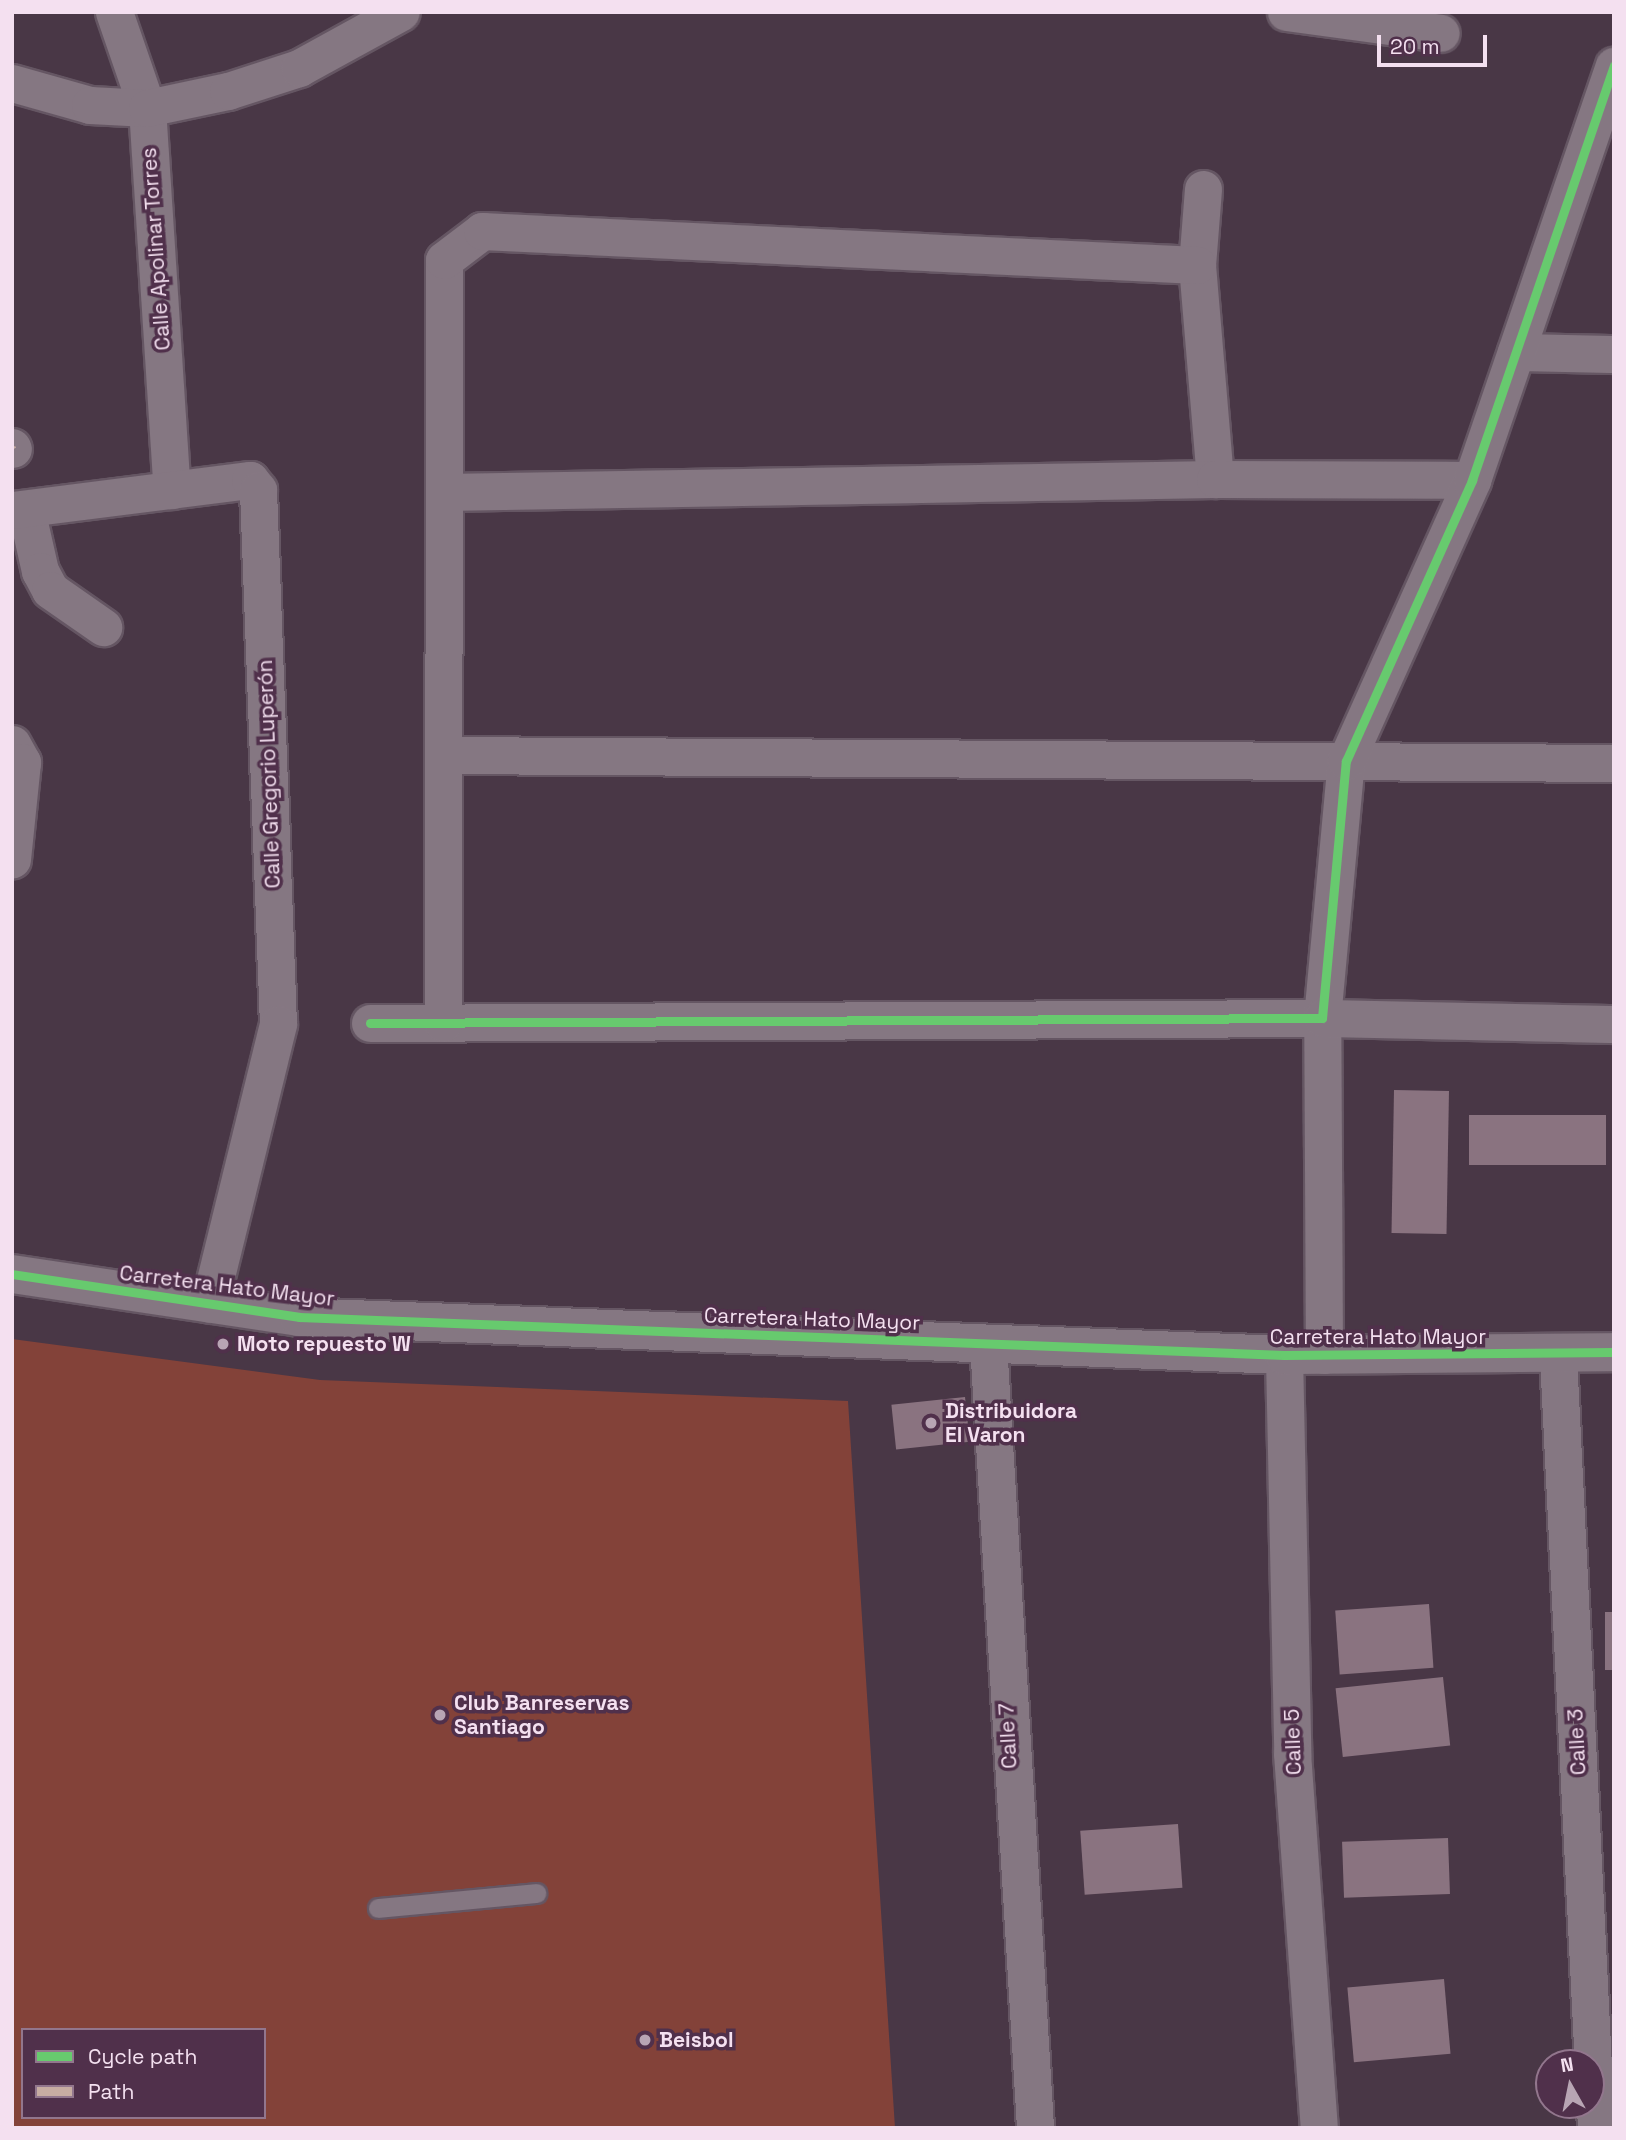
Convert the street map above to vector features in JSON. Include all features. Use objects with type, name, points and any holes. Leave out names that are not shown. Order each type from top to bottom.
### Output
[{"type":"street","name":"Calle Apolinar Torres","points":[[114,12],[147,108],[172,490]]},
{"type":"street","points":[[12,83],[90,105],[147,108],[228,90],[299,68],[401,12]]},
{"type":"street","points":[[1286,12],[1389,19],[1441,33]]},
{"type":"street","points":[[1324,1355],[1322,1018],[1346,761],[1472,481],[1612,74]]},
{"type":"street","points":[[1203,189],[1197,265],[1215,479]]},
{"type":"street","points":[[443,1023],[444,260],[482,231],[1197,265]]},
{"type":"street","points":[[1516,352],[1614,354]]},
{"type":"street","points":[[444,492],[1215,479],[1472,481]]},
{"type":"street","name":"Calle Gregorio Luperón","points":[[19,509],[250,481],[258,490],[278,1024],[209,1304]]},
{"type":"street","points":[[19,509],[40,571],[50,590],[103,627]]},
{"type":"street","points":[[12,744],[22,762],[12,859]]},
{"type":"street","points":[[443,755],[1614,763]]},
{"type":"street","points":[[370,1023],[1322,1018],[1614,1024]]},
{"type":"street","name":"Carretera Hato Mayor","points":[[12,1274],[299,1317],[1284,1355],[1558,1356],[1614,1352]]},
{"type":"street","name":"Calle 7","points":[[988,1343],[1035,2128]]},
{"type":"street","name":"Calle 5","points":[[1284,1355],[1292,1753],[1319,2128]]},
{"type":"street","name":"Calle 3","points":[[1558,1356],[1596,2128]]},
{"type":"lane","points":[[378,1909],[536,1893]]},
{"type":"shaded area","name":"Club Banreservas Santiago","points":[[12,1339],[320,1380],[848,1401],[895,2128],[12,2128]]},
{"type":"building","points":[[1394,1090],[1449,1091],[1446,1234],[1392,1233]]},
{"type":"building","points":[[1469,1115],[1606,1115],[1606,1165],[1469,1165]]},
{"type":"building","name":"Distribuidora El Varon","points":[[965,1397],[970,1442],[896,1449],[891,1405]]},
{"type":"building","points":[[1429,1604],[1433,1668],[1340,1674],[1335,1611]]},
{"type":"building","points":[[1605,1612],[1614,1612],[1614,1670],[1605,1670]]},
{"type":"building","points":[[1443,1677],[1450,1746],[1343,1757],[1336,1688]]},
{"type":"building","points":[[1178,1824],[1182,1888],[1085,1895],[1080,1831]]},
{"type":"building","points":[[1448,1838],[1450,1894],[1344,1898],[1342,1842]]},
{"type":"building","points":[[1444,1979],[1451,2054],[1354,2062],[1347,1987]]},
{"type":"cycle path","points":[[370,1023],[1322,1018],[1346,761],[1472,480],[1614,66]]},
{"type":"cycle path","points":[[12,1274],[299,1317],[1284,1355],[1614,1352]]},
{"type":"place","name":"Moto repuesto W","points":[[223,1344]]},
{"type":"place","name":"Distribuidora El Varon","points":[[931,1423]]},
{"type":"place","name":"Club Banreservas Santiago","points":[[440,1715]]},
{"type":"place","name":"Beisbol","points":[[645,2040]]}]
